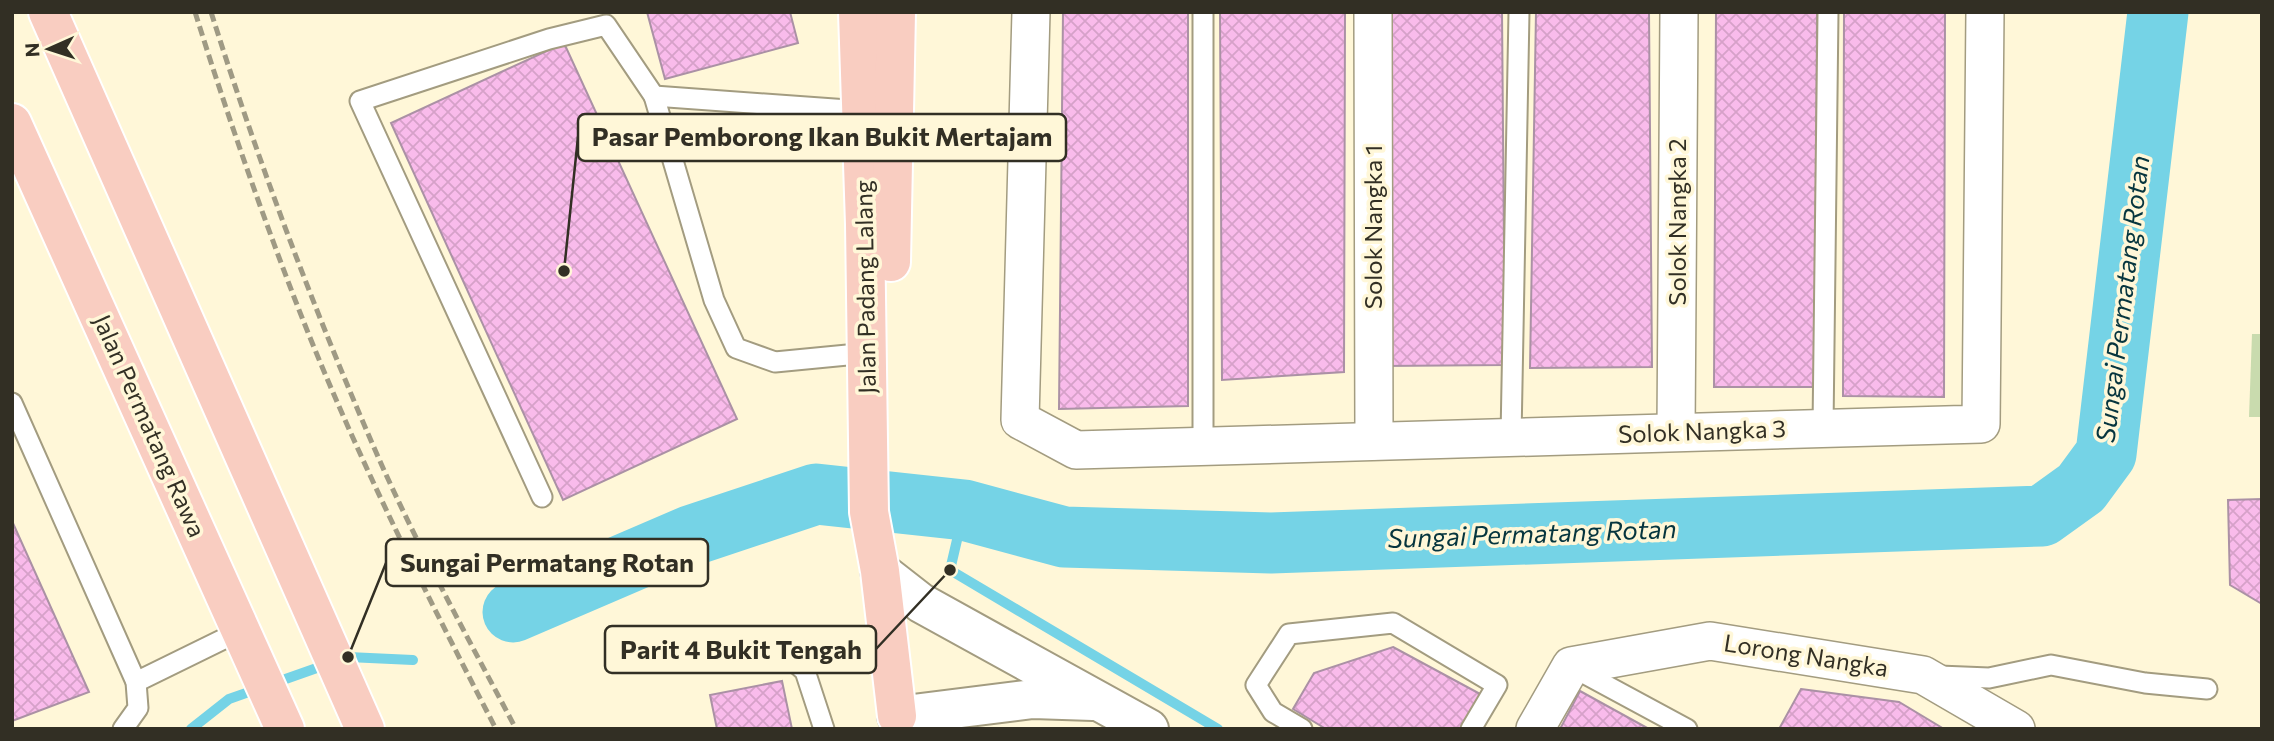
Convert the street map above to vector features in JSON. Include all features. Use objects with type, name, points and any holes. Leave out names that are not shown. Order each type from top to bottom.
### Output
[{"type":"main road","points":[[48,12],[365,729]]},
{"type":"main road","name":"Jalan Padang Lalang","points":[[858,12],[868,353],[878,474]]},
{"type":"main road","name":"Jalan Padang Lalang","points":[[896,12],[878,514],[879,566],[898,722]]},
{"type":"main road","name":"Jalan Permatang Rawa","points":[[12,123],[278,713]]},
{"type":"street","name":"Solok Nangka 3","points":[[1031,12],[1020,420],[1076,450],[1982,424],[1985,12]]},
{"type":"street","name":"Solok Nangka 1","points":[[1373,12],[1374,441]]},
{"type":"street","name":"Solok Nangka 2","points":[[1676,432],[1679,12]]},
{"type":"street","points":[[879,566],[920,603],[1149,729]]},
{"type":"street","name":"Lorong Nangka","points":[[1571,666],[1710,640],[1923,676],[2016,729]]},
{"type":"street","points":[[1535,729],[1571,666]]},
{"type":"street","points":[[898,722],[1033,699],[1102,701]]},
{"type":"street","points":[[1004,729],[1033,699]]},
{"type":"lane","points":[[1203,12],[1203,446]]},
{"type":"lane","points":[[1511,437],[1520,12]]},
{"type":"lane","points":[[1823,428],[1828,12]]},
{"type":"lane","points":[[542,497],[360,102],[549,39],[606,25],[654,96],[714,300],[736,348],[775,362],[868,353]]},
{"type":"lane","points":[[654,96],[862,111]]},
{"type":"lane","points":[[12,403],[136,681],[138,708],[123,729]]},
{"type":"lane","points":[[1301,729],[1273,712],[1255,685],[1289,634],[1393,623],[1497,685],[1471,729]]},
{"type":"lane","points":[[691,640],[740,639],[780,649],[805,671],[824,729]]},
{"type":"lane","points":[[136,681],[248,646]]},
{"type":"lane","points":[[1923,676],[1989,678],[2051,665],[2145,683],[2207,689]]},
{"type":"lane","points":[[1571,666],[1687,729]]},
{"type":"green space","points":[[2252,334],[2262,334],[2262,417],[2249,417]]},
{"type":"building","points":[[647,12],[790,12],[798,43],[665,79]]},
{"type":"building","points":[[1063,12],[1188,12],[1188,406],[1059,409]]},
{"type":"building","points":[[1220,12],[1345,12],[1344,372],[1222,380]]},
{"type":"building","points":[[1390,12],[1502,12],[1505,365],[1384,366]]},
{"type":"building","points":[[1536,12],[1649,12],[1652,367],[1530,368]]},
{"type":"building","points":[[1716,12],[1817,12],[1815,387],[1714,387]]},
{"type":"building","points":[[1844,12],[1945,12],[1944,397],[1843,396]]},
{"type":"building","points":[[564,43],[737,419],[563,500],[391,123]]},
{"type":"building","points":[[2262,499],[2262,604],[2230,585],[2228,500]]},
{"type":"building","points":[[12,521],[89,692],[12,721]]},
{"type":"building","points":[[1393,647],[1482,695],[1464,729],[1326,729],[1293,709],[1314,673]]},
{"type":"building","points":[[782,681],[792,729],[717,729],[710,695]]},
{"type":"building","points":[[1801,689],[1899,702],[1944,729],[1779,729]]},
{"type":"building","points":[[1580,691],[1649,729],[1560,729]]},
{"type":"waterway","name":"Sungai Permatang Rotan","points":[[513,612],[690,536],[816,494],[964,510],[1064,537],[1271,543],[2042,516],[2081,488],[2106,454],[2158,12]]},
{"type":"waterway","points":[[964,510],[950,570],[1218,729]]},
{"type":"waterway","name":"Sungai Permatang Rotan","points":[[191,729],[229,699],[348,657],[413,660]]},
{"type":"railway","points":[[195,12],[255,191],[339,407],[389,516],[496,729]]},
{"type":"railway","points":[[211,12],[289,238],[355,404],[411,527],[516,729]]},
{"type":"place","name":"Pasar Pemborong Ikan Bukit Mertajam","points":[[564,271]]},
{"type":"place","name":"Parit 4 Bukit Tengah","points":[[950,570]]},
{"type":"place","name":"Sungai Permatang Rotan","points":[[348,657]]}]
